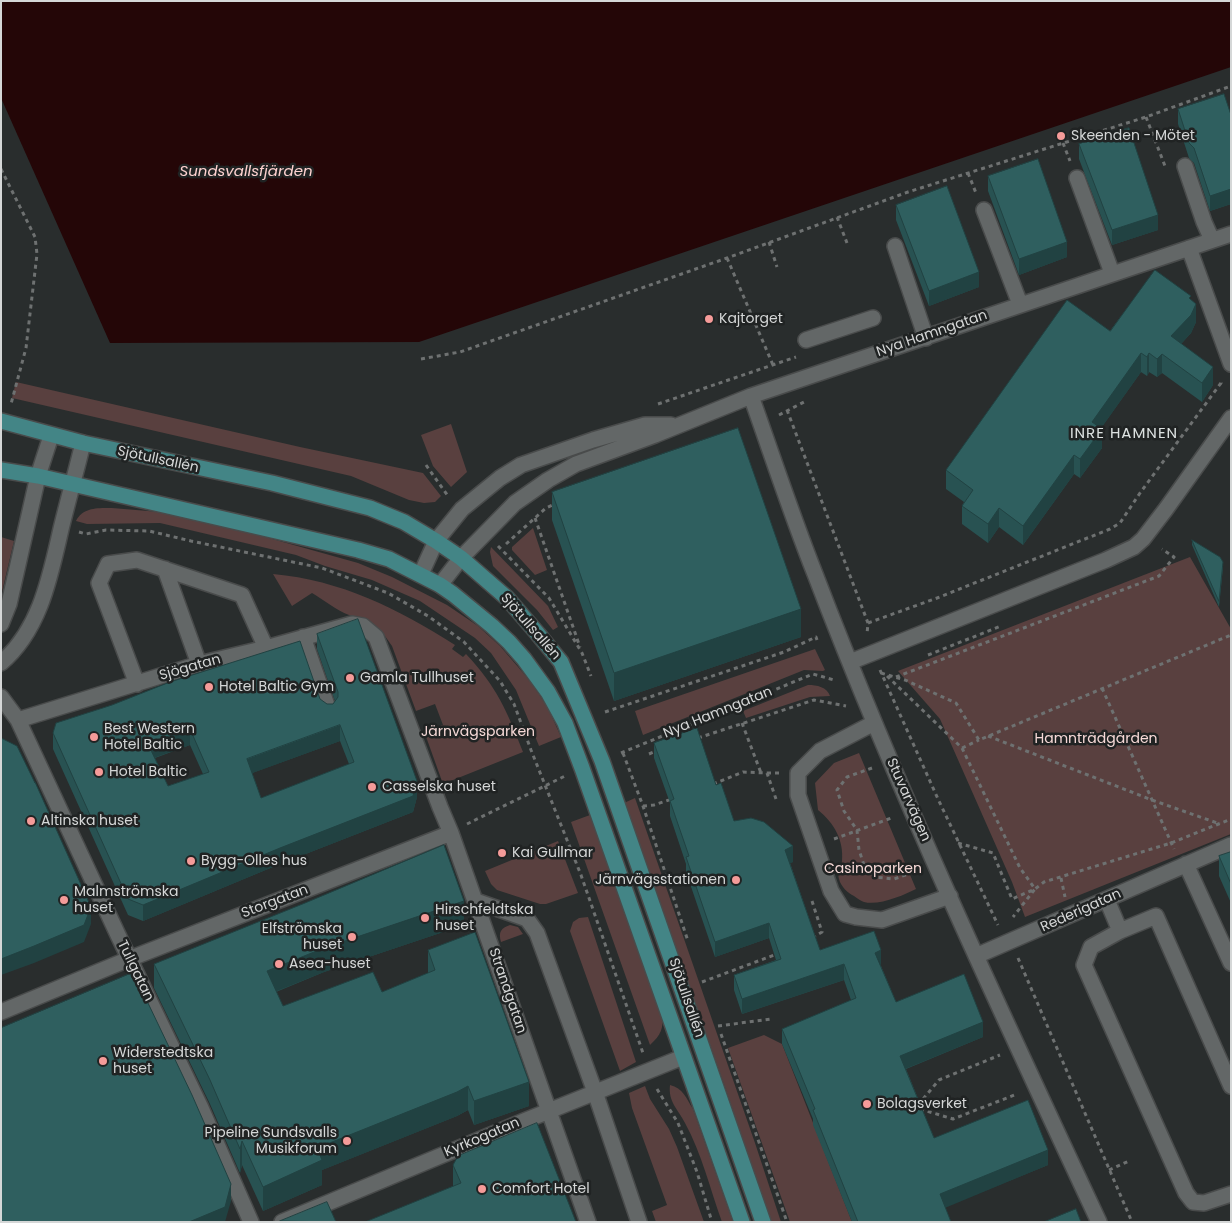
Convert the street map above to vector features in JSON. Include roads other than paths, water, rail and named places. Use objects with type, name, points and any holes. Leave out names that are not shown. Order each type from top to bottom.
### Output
[{"type":"main road","name":"Sjötullsallén","points":[[1,420],[51,436],[272,483],[370,508],[404,522],[436,541],[461,558],[507,598],[561,662],[617,800],[763,1222]]},
{"type":"main road","name":"Sjötullsallén","points":[[1,470],[38,476],[358,550],[389,559],[440,585],[492,626],[524,659],[548,692],[565,723],[628,894],[683,1057],[742,1222]]},
{"type":"street","points":[[1185,166],[1212,240]]},
{"type":"street","points":[[1075,172],[1112,273]]},
{"type":"street","points":[[981,204],[1020,304]]},
{"type":"street","name":"Nya Hamngatan","points":[[440,585],[461,558],[515,503],[548,480],[576,464],[780,386],[1231,234]]},
{"type":"street","points":[[895,246],[926,338]]},
{"type":"street","points":[[1189,248],[1231,364]]},
{"type":"street","points":[[806,340],[872,318]]},
{"type":"street","name":"Stuvarvägen","points":[[752,396],[814,574],[874,723],[976,956],[1099,1222]]},
{"type":"street","points":[[850,662],[1106,560],[1134,547],[1143,539],[1166,509],[1231,418]]},
{"type":"street","name":"Nya Hamngatan","points":[[421,574],[436,541],[462,509],[500,478],[521,465],[593,440],[645,425],[677,425]]},
{"type":"street","points":[[1,624],[9,604],[38,476],[51,436]]},
{"type":"street","points":[[1,663],[13,653],[28,632],[43,599],[56,555],[83,443]]},
{"type":"street","points":[[136,684],[99,583],[108,564],[137,560],[242,595],[266,648]]},
{"type":"street","points":[[165,569],[199,664]]},
{"type":"street","name":"Sjögatan","points":[[18,720],[199,664],[352,624],[363,626]]},
{"type":"street","name":"Strandgatan","points":[[363,626],[376,637],[382,650],[476,901],[588,1222]]},
{"type":"street","points":[[304,638],[330,711]]},
{"type":"street","name":"Tullgatan","points":[[1,697],[18,720],[129,959],[201,1108],[252,1222]]},
{"type":"street","points":[[874,723],[820,751],[798,773],[798,795],[831,891],[845,914],[882,920],[950,896]]},
{"type":"street","name":"Storgatan","points":[[1,1012],[129,959],[451,833]]},
{"type":"street","name":"Rederigatan","points":[[976,956],[1005,936],[1106,900],[1231,845]]},
{"type":"street","points":[[1184,865],[1231,963]]},
{"type":"street","points":[[1106,900],[1120,932]]},
{"type":"street","points":[[476,901],[526,919],[537,933],[595,1092],[639,1222]]},
{"type":"street","points":[[1231,1086],[1156,916],[1091,947],[1084,965],[1186,1193],[1193,1202],[1204,1203],[1231,1194]]},
{"type":"street","name":"Kyrkogatan","points":[[282,1222],[683,1057]]},
{"type":"water","name":"Sundsvallsfjärden","points":[[1,1],[1231,1],[1231,67],[419,342],[110,343],[1,98]]},
{"type":"place","name":"Skeenden - Mötet","points":[[1061,136]]},
{"type":"place","name":"Kajtorget","points":[[709,319]]},
{"type":"place","name":"Gamla Tullhuset","points":[[350,678]]},
{"type":"place","name":"Hotel Baltic Gym","points":[[209,687]]},
{"type":"place","name":"Best Western Hotel Baltic","points":[[94,737]]},
{"type":"place","name":"Hotel Baltic","points":[[99,772]]},
{"type":"place","name":"Casselska huset","points":[[372,787]]},
{"type":"place","name":"Altinska huset","points":[[31,821]]},
{"type":"place","name":"Kai Gullmar","points":[[502,853]]},
{"type":"place","name":"Bygg-Olles hus","points":[[191,861]]},
{"type":"place","name":"Järnvägsstationen","points":[[736,880]]},
{"type":"place","name":"Malmströmska huset","points":[[64,900]]},
{"type":"place","name":"Hirschfeldtska huset","points":[[425,918]]},
{"type":"place","name":"Elfströmska huset","points":[[352,937]]},
{"type":"place","name":"Asea-huset","points":[[279,964]]},
{"type":"place","name":"Widerstedtska huset","points":[[103,1061]]},
{"type":"place","name":"Bolagsverket","points":[[867,1104]]},
{"type":"place","name":"Pipeline Sundsvalls Musikforum","points":[[347,1141]]},
{"type":"place","name":"Comfort Hotel","points":[[482,1189]]},
{"type":"district","name":"INRE HAMNEN","points":[[1124,434]]},
{"type":"park label","name":"Järnvägsparken","points":[[478,732]]},
{"type":"park label","name":"Hamnträdgården","points":[[1096,739]]},
{"type":"park label","name":"Casinoparken","points":[[873,869]]}]
